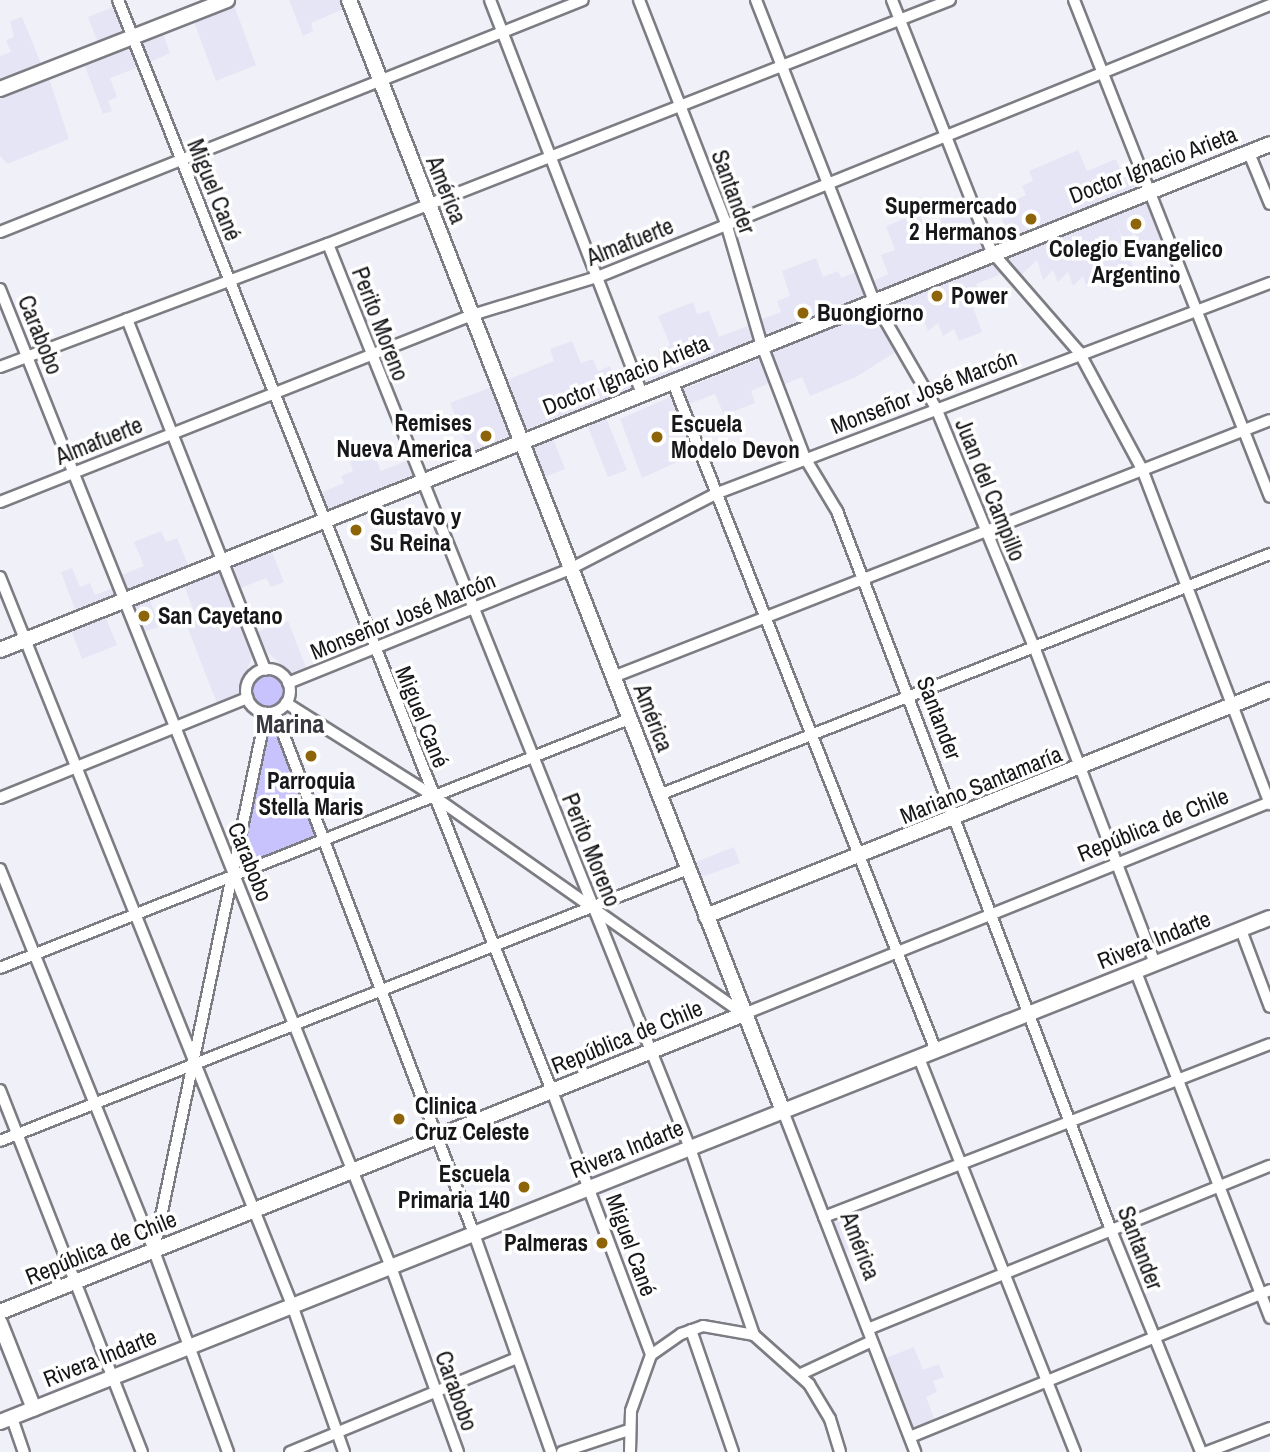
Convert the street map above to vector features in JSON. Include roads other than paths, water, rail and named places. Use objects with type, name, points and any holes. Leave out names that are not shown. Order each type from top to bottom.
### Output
[{"type":"street","name":"Miguel Cané","points":[[118,0],[552,1091],[652,1355]]},
{"type":"street","points":[[0,89],[228,0]]},
{"type":"street","name":"América","points":[[349,0],[915,1452]]},
{"type":"street","points":[[490,0],[600,276],[642,392]]},
{"type":"street","points":[[0,232],[381,84],[583,0]]},
{"type":"street","name":"Santander","points":[[639,0],[726,223],[761,343],[805,458],[834,506],[863,577],[993,913],[1111,1230],[1201,1452]]},
{"type":"street","name":"Juan del Campillo","points":[[756,0],[873,299],[936,408],[1033,644],[1155,964]]},
{"type":"street","points":[[892,0],[992,252],[1079,352],[1142,469],[1270,803]]},
{"type":"street","points":[[0,367],[328,244],[950,0]]},
{"type":"street","points":[[1074,0],[1270,497]]},
{"type":"street","name":"Almafuerte","points":[[0,502],[472,314],[600,276],[1270,5]]},
{"type":"street","name":"Doctor Ignacio Arieta","points":[[0,650],[520,443],[761,343],[1150,189],[1270,145]]},
{"type":"street","points":[[1249,153],[1270,204]]},
{"type":"street","name":"Perito Moreno","points":[[328,244],[690,1149],[754,1335]]},
{"type":"street","name":"Monseñor José Marcón","points":[[288,683],[570,569],[716,495],[805,458],[1079,352],[1197,312],[1270,283]]},
{"type":"street","name":"Carabobo","points":[[0,289],[391,1267],[458,1452]]},
{"type":"street","points":[[127,319],[265,670]]},
{"type":"street","points":[[672,380],[763,618],[936,1051]]},
{"type":"street","points":[[613,677],[1270,420]]},
{"type":"street","points":[[659,795],[1033,644],[1270,554]]},
{"type":"street","points":[[0,577],[292,1305],[344,1452]]},
{"type":"street","points":[[248,698],[248,683],[265,670],[280,673],[288,683],[286,703]]},
{"type":"street","name":"Mariano Santamaría","points":[[706,916],[957,819],[1233,708],[1270,690]]},
{"type":"street","points":[[0,798],[248,698]]},
{"type":"street","points":[[248,698],[271,712],[324,840],[474,1234],[551,1452]]},
{"type":"street","points":[[286,703],[432,795],[744,1014]]},
{"type":"street","points":[[154,1251],[271,712],[286,703]]},
{"type":"street","points":[[0,968],[629,719]]},
{"type":"street","name":"República de Chile","points":[[0,1312],[897,955],[993,913],[1270,803]]},
{"type":"street","points":[[0,869],[154,1251],[228,1452]]},
{"type":"street","points":[[0,1141],[688,869]]},
{"type":"street","name":"Rivera Indarte","points":[[6,1420],[1270,918]]},
{"type":"street","points":[[1241,930],[1270,1007]]},
{"type":"street","points":[[1136,972],[1218,1187],[1265,1292],[1270,1318]]},
{"type":"street","points":[[824,1217],[1270,1044]]},
{"type":"street","points":[[919,1058],[1075,1452]]},
{"type":"street","points":[[0,1090],[78,1282],[142,1452]]},
{"type":"street","points":[[868,1329],[1270,1166]]},
{"type":"street","points":[[910,1437],[1046,1378],[1265,1292]]},
{"type":"street","points":[[0,1323],[34,1409]]},
{"type":"street","points":[[630,1452],[629,1430],[634,1397],[652,1355],[691,1330],[713,1326],[754,1335],[801,1374],[830,1419],[840,1452]]},
{"type":"street","points":[[691,1330],[733,1452]]},
{"type":"street","points":[[801,1374],[872,1341]]},
{"type":"street","points":[[290,1452],[517,1358]]},
{"type":"street","points":[[6,1420],[24,1452]]},
{"type":"street","points":[[1207,1452],[1270,1428]]},
{"type":"street","points":[[562,1452],[629,1430]]},
{"type":"place","name":"Supermercado 2 Hermanos","points":[[1031,219]]},
{"type":"place","name":"Colegio Evangelico Argentino","points":[[1136,224]]},
{"type":"place","name":"Power","points":[[937,296]]},
{"type":"place","name":"Buongiorno","points":[[803,313]]},
{"type":"place","name":"Remises Nueva America","points":[[486,436]]},
{"type":"place","name":"Escuela Modelo Devon","points":[[657,437]]},
{"type":"place","name":"Gustavo y Su Reina","points":[[356,530]]},
{"type":"place","name":"San Cayetano","points":[[144,616]]},
{"type":"place","name":"Parroquia Stella Maris","points":[[311,756]]},
{"type":"place","name":"Clinica Cruz Celeste","points":[[399,1119]]},
{"type":"place","name":"Escuela Primaria 140","points":[[524,1187]]},
{"type":"place","name":"Palmeras","points":[[602,1243]]},
{"type":"district","name":"Marina","points":[[290,724]]}]
